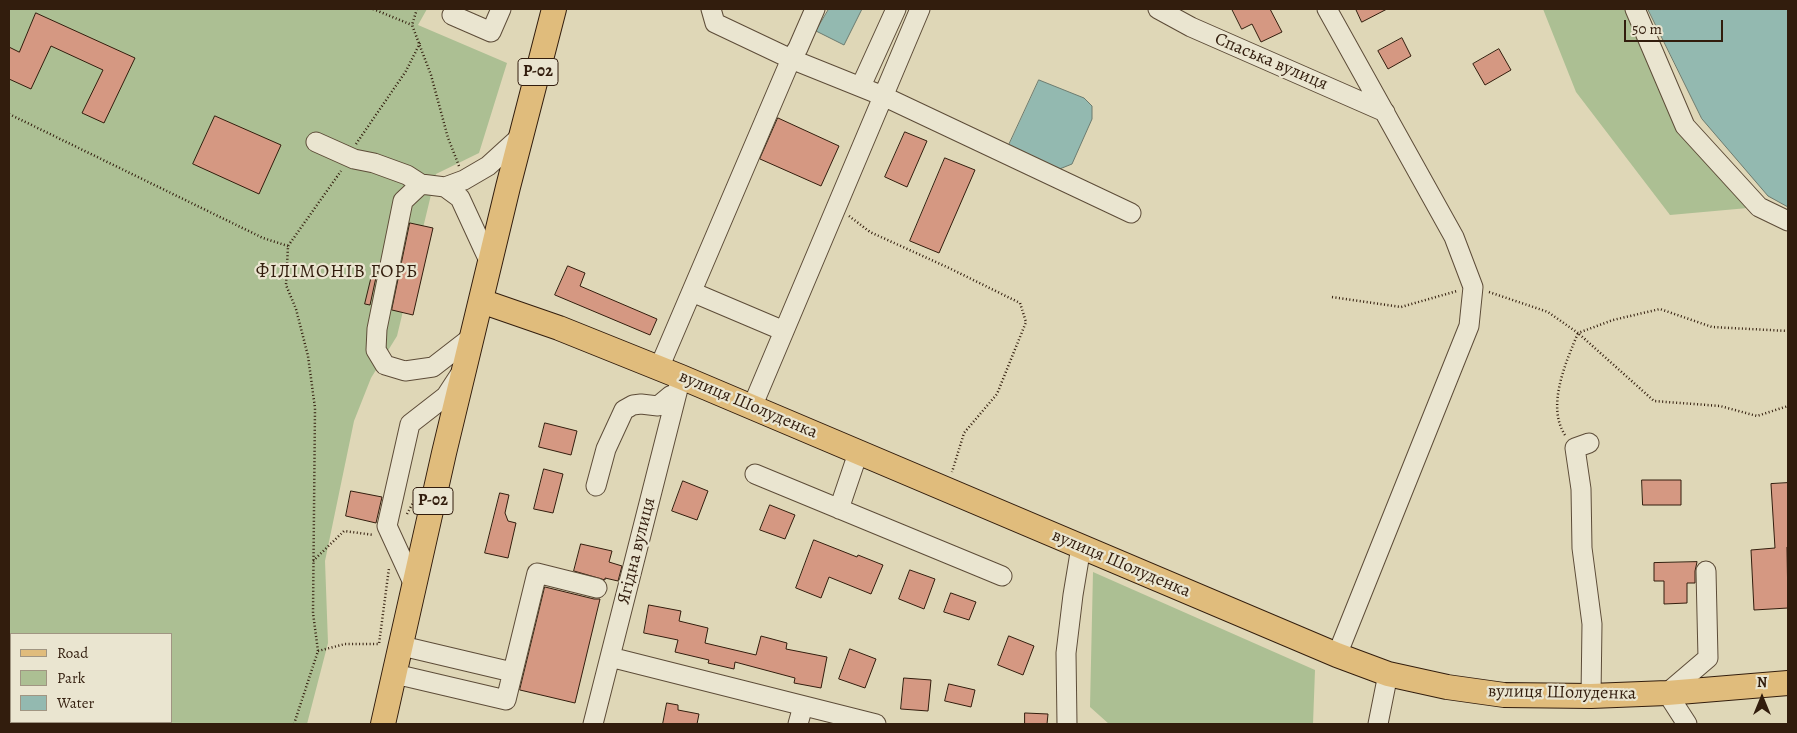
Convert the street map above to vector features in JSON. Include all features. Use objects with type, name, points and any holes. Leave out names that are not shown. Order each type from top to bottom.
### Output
[{"type":"main road","name":"Р-02","points":[[383,724],[444,453],[554,9]]},
{"type":"main road","name":"вулиця Шолуденка","points":[[481,301],[559,328],[659,368],[679,385],[752,407],[1337,655],[1388,674],[1447,687],[1504,695],[1591,696],[1667,693],[1788,684]]},
{"type":"street","points":[[452,15],[491,32],[501,9]]},
{"type":"street","points":[[711,9],[715,23],[795,53],[1131,213]]},
{"type":"street","points":[[659,368],[814,9]]},
{"type":"street","points":[[861,86],[896,9]]},
{"type":"street","points":[[752,407],[920,9]]},
{"type":"street","name":"Спаська вулиця","points":[[1158,9],[1191,28],[1385,112]]},
{"type":"street","points":[[1327,9],[1454,237],[1473,286],[1469,326],[1337,655]]},
{"type":"street","points":[[1635,9],[1684,126],[1759,207],[1788,221]]},
{"type":"street","points":[[316,142],[354,159],[374,163],[407,175],[421,184],[445,186],[464,180],[488,166],[521,136]]},
{"type":"street","points":[[421,184],[403,201],[377,329],[376,350],[384,365],[405,371],[432,367],[473,336]]},
{"type":"street","points":[[445,186],[460,198],[490,263]]},
{"type":"street","points":[[692,292],[784,331]]},
{"type":"street","points":[[415,586],[387,526],[410,424],[446,396],[466,364]]},
{"type":"street","points":[[596,486],[606,449],[624,410],[633,405],[641,404],[658,406],[679,385]]},
{"type":"street","name":"Ягідна вулиця","points":[[593,724],[679,385]]},
{"type":"street","points":[[1582,445],[1582,548],[1592,624],[1591,696]]},
{"type":"street","points":[[839,509],[858,453]]},
{"type":"street","points":[[755,474],[1002,576]]},
{"type":"street","points":[[1067,724],[1066,653],[1081,547]]},
{"type":"street","points":[[1687,724],[1667,693],[1708,658],[1706,571]]},
{"type":"street","points":[[394,674],[506,700],[537,573],[597,588]]},
{"type":"street","points":[[402,646],[512,672]]},
{"type":"street","points":[[610,658],[876,724]]},
{"type":"street","points":[[1378,724],[1388,674]]},
{"type":"street","points":[[798,724],[803,706]]},
{"type":"path","points":[[373,9],[412,26]]},
{"type":"path","points":[[417,9],[412,26],[431,75],[448,138],[464,180]]},
{"type":"path","points":[[9,114],[263,238],[288,246],[286,285],[296,309],[308,356],[315,408],[313,613],[318,651],[294,724]]},
{"type":"path","points":[[836,207],[870,232],[1020,303],[1026,322],[997,394],[964,433],[947,490]]},
{"type":"path","points":[[1332,297],[1401,307],[1473,286],[1548,312],[1578,333],[1654,401],[1720,406],[1757,416],[1788,406]]},
{"type":"path","points":[[1582,445],[1563,433],[1557,408],[1563,371],[1578,333],[1613,320],[1660,309],[1712,327],[1788,331]]},
{"type":"path","points":[[313,562],[344,531],[393,537]]},
{"type":"green space","points":[[9,9],[427,9],[418,25],[507,63],[479,153],[436,174],[397,336],[371,378],[354,421],[325,561],[328,643],[307,724],[9,724]]},
{"type":"green space","points":[[1543,9],[1635,9],[1685,126],[1759,207],[1670,215],[1576,92]]},
{"type":"green space","points":[[1093,572],[1315,670],[1313,724],[1109,724],[1090,707]]},
{"type":"water","points":[[829,9],[862,9],[844,45],[816,31]]},
{"type":"water","points":[[1648,9],[1788,9],[1788,207],[1768,196],[1702,119]]},
{"type":"water","points":[[1039,80],[1084,98],[1092,106],[1092,119],[1072,164],[1057,170],[1008,147]]},
{"type":"building","points":[[1232,9],[1270,9],[1282,32],[1261,42],[1252,24],[1242,29]]},
{"type":"building","points":[[1356,9],[1387,9],[1362,22]]},
{"type":"building","points":[[36,13],[135,58],[104,123],[82,113],[103,70],[51,46],[31,89],[9,79],[9,47],[19,52]]},
{"type":"building","points":[[1402,38],[1411,56],[1388,69],[1378,51]]},
{"type":"building","points":[[1499,49],[1511,70],[1485,85],[1473,64]]},
{"type":"building","points":[[215,116],[281,145],[259,194],[193,164]]},
{"type":"building","points":[[778,118],[839,146],[821,186],[760,159]]},
{"type":"building","points":[[905,132],[927,141],[907,187],[885,177]]},
{"type":"building","points":[[945,158],[975,170],[939,253],[910,241]]},
{"type":"building","points":[[410,223],[433,228],[413,315],[392,310]]},
{"type":"building","points":[[568,266],[585,273],[580,286],[657,319],[650,335],[555,295]]},
{"type":"building","points":[[374,267],[378,268],[370,305],[365,304]]},
{"type":"building","points":[[545,423],[577,431],[571,455],[539,447]]},
{"type":"building","points":[[544,469],[563,474],[553,513],[534,509]]},
{"type":"building","points":[[1642,480],[1681,480],[1681,505],[1643,505]]},
{"type":"building","points":[[683,481],[708,491],[697,520],[672,511]]},
{"type":"building","points":[[1788,483],[1788,608],[1754,610],[1751,550],[1775,548],[1771,484]]},
{"type":"building","points":[[351,491],[382,497],[376,523],[346,516]]},
{"type":"building","points":[[500,493],[509,495],[505,513],[508,521],[516,523],[508,558],[485,553]]},
{"type":"building","points":[[770,505],[795,515],[785,539],[760,530]]},
{"type":"building","points":[[814,540],[883,565],[871,594],[829,577],[821,598],[796,588]]},
{"type":"building","points":[[581,544],[612,551],[609,562],[622,566],[618,581],[605,578],[605,580],[574,571]]},
{"type":"building","points":[[1697,562],[1695,583],[1687,583],[1687,603],[1664,604],[1664,581],[1654,581],[1654,563]]},
{"type":"building","points":[[910,570],[935,579],[924,609],[899,599]]},
{"type":"building","points":[[545,587],[600,599],[575,703],[520,690]]},
{"type":"building","points":[[951,593],[976,602],[969,620],[944,612]]},
{"type":"building","points":[[649,605],[681,611],[679,621],[708,628],[705,643],[756,655],[761,636],[787,643],[786,649],[827,657],[821,688],[794,683],[795,678],[735,662],[734,669],[708,663],[709,660],[675,652],[678,640],[644,633]]},
{"type":"building","points":[[1009,636],[1034,646],[1023,675],[998,665]]},
{"type":"building","points":[[850,649],[876,659],[865,688],[839,679]]},
{"type":"building","points":[[904,678],[931,680],[928,711],[901,709]]},
{"type":"building","points":[[949,684],[975,690],[971,707],[945,701]]},
{"type":"building","points":[[667,703],[678,705],[678,710],[699,714],[697,724],[663,724]]},
{"type":"building","points":[[1025,713],[1048,714],[1047,724],[1025,724]]},
{"type":"district","name":"ФІЛІМОНІВ ГОРБ","points":[[337,272]]}]
